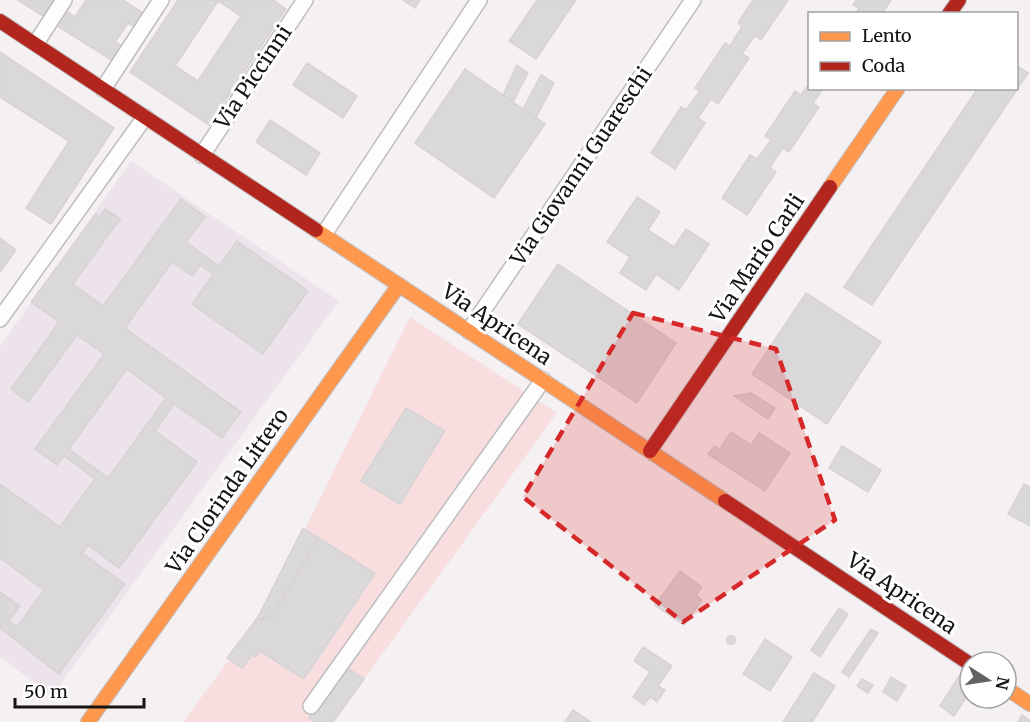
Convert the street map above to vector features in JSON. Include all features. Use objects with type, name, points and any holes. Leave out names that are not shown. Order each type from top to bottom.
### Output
[{"type":"main road","name":"Via Apricena","points":[[0,21],[958,656]]},
{"type":"main road","name":"Via Mario Carli","points":[[650,451],[897,90]]},
{"type":"main road","name":"Via Clorinda Littero","points":[[88,722],[399,285]]},
{"type":"street","points":[[36,43],[64,0]]},
{"type":"street","name":"Via Piccinni","points":[[202,155],[305,0]]},
{"type":"street","points":[[324,234],[479,0]]},
{"type":"street","name":"Via Giovanni Guareschi","points":[[469,331],[693,0]]},
{"type":"street","points":[[103,89],[155,2]]},
{"type":"street","points":[[0,319],[145,117]]},
{"type":"street","points":[[311,706],[543,380]]},
{"type":"highlighted area","points":[[633,313],[776,349],[835,520],[683,622],[523,497]]},
{"type":"shaded area","points":[[131,161],[339,301],[52,696],[0,657],[0,346]]},
{"type":"shaded area","points":[[410,317],[557,413],[333,722],[183,722],[262,615]]},
{"type":"building","points":[[18,0],[54,0],[43,16]]},
{"type":"building","points":[[86,0],[123,0],[143,13],[135,27],[128,23],[115,42],[122,46],[113,61],[59,27],[68,12],[75,17]]},
{"type":"building","points":[[178,0],[273,0],[286,9],[209,125],[130,72]],"holes":[[[218,1],[241,16],[198,81],[175,66]]]},
{"type":"building","points":[[403,0],[420,0],[415,8]]},
{"type":"building","points":[[537,0],[576,0],[536,59],[509,41]]},
{"type":"building","points":[[753,0],[788,0],[761,40],[755,35],[742,54],[749,58],[718,104],[711,99],[704,109],[698,118],[705,123],[675,169],[651,153],[681,107],[686,110],[700,91],[695,88],[725,43],[730,46],[742,27],[738,23]]},
{"type":"building","points":[[856,0],[891,0],[883,12],[856,12],[859,8],[853,5]]},
{"type":"building","points":[[0,52],[114,128],[51,224],[26,208],[69,141],[0,97]]},
{"type":"building","points":[[307,63],[357,96],[343,118],[293,85]]},
{"type":"building","points":[[517,65],[528,73],[513,102],[503,95]]},
{"type":"building","points":[[1018,66],[1028,73],[1018,88]]},
{"type":"building","points":[[465,69],[545,124],[494,198],[415,143]]},
{"type":"building","points":[[541,75],[554,83],[536,118],[523,109]]},
{"type":"building","points":[[808,85],[808,90],[822,90],[813,103],[819,107],[789,152],[783,148],[776,158],[770,168],[776,172],[747,215],[722,198],[750,155],[757,159],[771,140],[765,136],[795,91],[801,95]]},
{"type":"building","points":[[977,90],[1017,90],[872,305],[844,287]]},
{"type":"building","points":[[270,120],[320,153],[306,175],[256,142]]},
{"type":"building","points":[[637,197],[660,212],[648,230],[674,247],[686,229],[709,244],[679,290],[656,274],[646,290],[620,273],[630,257],[607,242]]},
{"type":"building","points":[[181,199],[205,217],[186,242],[219,266],[237,241],[308,291],[263,354],[192,304],[213,274],[200,265],[192,276],[172,262],[125,328],[241,412],[222,438],[174,404],[155,431],[197,462],[119,568],[88,545],[82,553],[125,584],[59,674],[0,628],[0,592],[20,606],[9,621],[17,627],[44,590],[0,558],[0,484],[60,527],[95,479],[64,456],[57,465],[35,449],[104,354],[77,335],[28,402],[11,389],[59,322],[31,302],[96,214],[114,227],[73,284],[103,306]],"holes":[[[127,369],[166,398],[108,478],[69,449]]]},
{"type":"building","points":[[105,209],[121,219],[114,227],[100,217]]},
{"type":"building","points":[[0,238],[16,250],[0,272]]},
{"type":"building","points":[[558,264],[676,343],[637,403],[518,324]]},
{"type":"building","points":[[806,293],[881,342],[827,424],[752,374]]},
{"type":"building","points":[[751,393],[775,408],[768,419],[734,396]]},
{"type":"building","points":[[406,408],[445,431],[400,504],[361,481]]},
{"type":"building","points":[[731,432],[751,445],[759,433],[790,453],[765,491],[714,458]]},
{"type":"building","points":[[715,446],[720,450],[714,458],[708,454]]},
{"type":"building","points":[[842,446],[881,470],[868,492],[829,468]]},
{"type":"building","points":[[1024,484],[1030,487],[1030,526],[1008,514]]},
{"type":"building","points":[[303,528],[318,538],[271,619],[265,616],[262,620],[258,617]]},
{"type":"building","points":[[318,538],[375,573],[304,679],[260,651],[255,657],[252,655],[242,668],[227,658],[258,617],[262,620],[265,616],[271,619]]},
{"type":"building","points":[[680,571],[702,587],[696,595],[702,600],[684,625],[655,605]]},
{"type":"building","points":[[839,608],[848,614],[820,657],[811,650]]},
{"type":"building","points":[[871,629],[878,633],[849,677],[842,672]]},
{"type":"building","points":[[731,635],[736,640],[731,645],[726,640]]},
{"type":"building","points":[[765,639],[792,657],[770,691],[743,674]]},
{"type":"building","points":[[643,647],[672,666],[658,686],[665,690],[657,702],[650,697],[644,705],[633,697],[650,672],[634,661]]},
{"type":"building","points":[[346,667],[364,679],[333,722],[315,722],[309,718]]},
{"type":"building","points":[[814,673],[835,686],[812,722],[783,722]]},
{"type":"building","points":[[891,677],[906,686],[897,701],[883,692]]},
{"type":"building","points":[[958,678],[958,710],[954,716],[940,706]]},
{"type":"building","points":[[862,679],[873,685],[868,693],[857,686]]},
{"type":"building","points":[[573,710],[591,722],[565,722]]},
{"type":"building","points":[[1022,715],[1030,721],[1030,722],[1018,722]]},
{"type":"traffic: slow","points":[[830,187],[897,90]]},
{"type":"traffic: slow","points":[[316,230],[725,501]]},
{"type":"traffic: slow","points":[[88,722],[399,285]]},
{"type":"traffic: slow","points":[[1018,696],[1030,704]]},
{"type":"traffic: jam","points":[[950,12],[959,0]]},
{"type":"traffic: jam","points":[[0,21],[316,230]]},
{"type":"traffic: jam","points":[[650,451],[830,187]]},
{"type":"traffic: jam","points":[[725,501],[958,656]]}]
